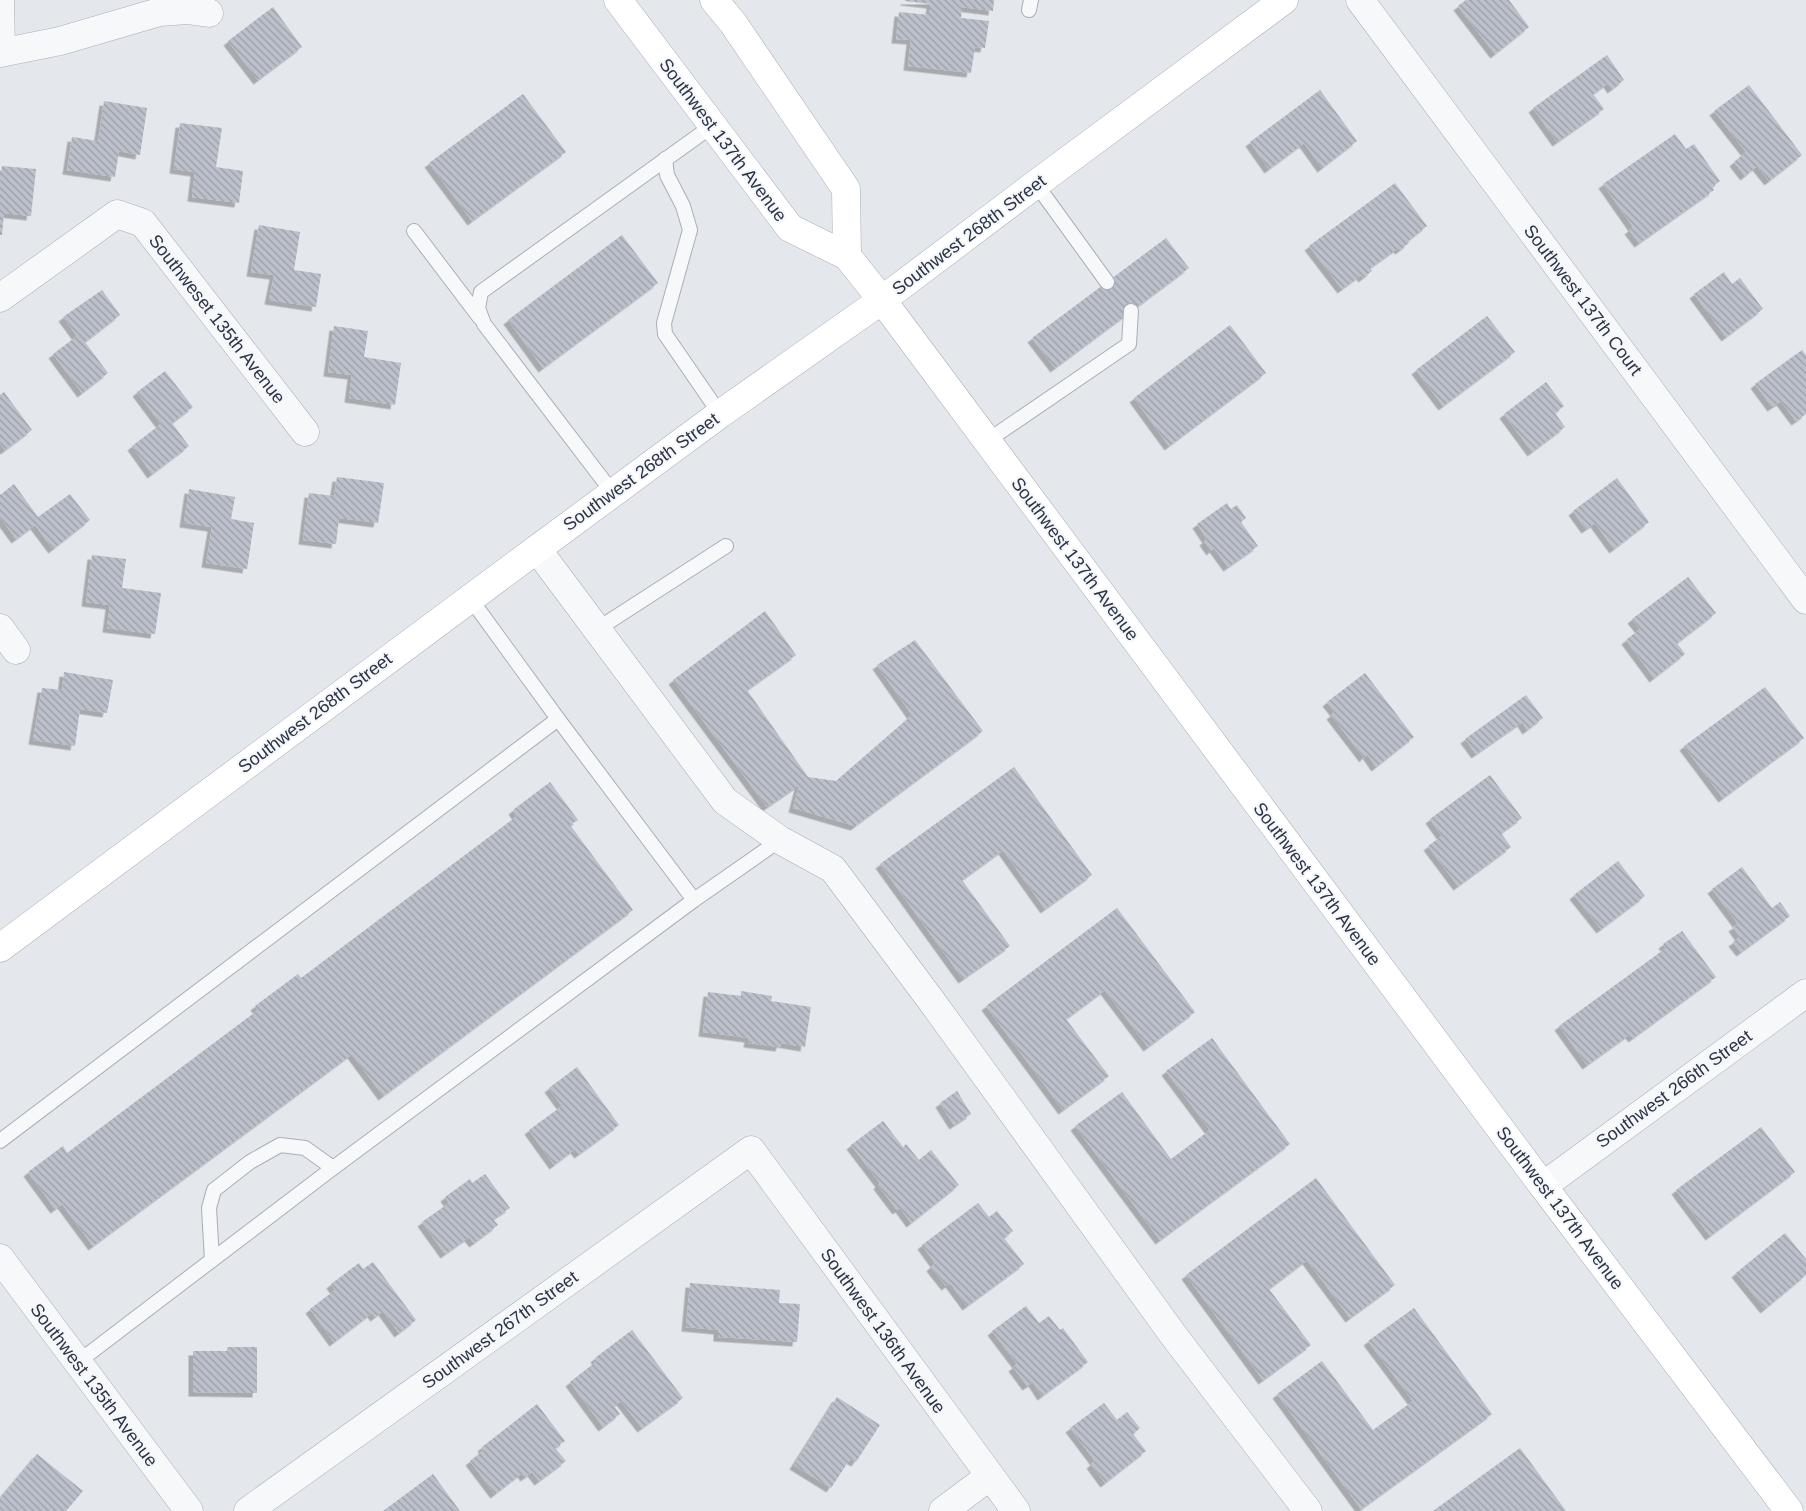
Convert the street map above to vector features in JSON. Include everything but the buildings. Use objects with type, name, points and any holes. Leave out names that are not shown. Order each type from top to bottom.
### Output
[{"type":"main road","name":"Southwest 137th Avenue","points":[[618,0],[790,228],[847,256],[882,300],[1542,1186],[1789,1511]]},
{"type":"main road","points":[[714,0],[733,23],[846,189],[847,256]]},
{"type":"main road","name":"Southwest 268th Street","points":[[0,948],[720,414],[882,300],[1284,0]]},
{"type":"street","points":[[0,0],[0,52],[60,41],[159,12],[187,10],[209,13]]},
{"type":"street","name":"Southwest 137th Court","points":[[1360,0],[1806,600]]},
{"type":"street","name":"Southweset 135th Avenue","points":[[0,298],[117,214],[143,223],[305,432]]},
{"type":"street","points":[[537,549],[726,801],[780,840],[832,869],[933,1003],[1174,1336],[1308,1511]]},
{"type":"street","points":[[0,628],[16,650]]},
{"type":"street","name":"Southwest 266th Street","points":[[1542,1186],[1806,993]]},
{"type":"street","name":"Southwest 136th Avenue","points":[[751,1150],[1016,1511]]},
{"type":"street","name":"Southwest 267th Street","points":[[248,1511],[751,1150]]},
{"type":"street","name":"Southwest 135th Avenue","points":[[0,1258],[189,1511]]},
{"type":"street","points":[[943,1511],[990,1476]]},
{"type":"lane","points":[[484,324],[478,308],[481,292],[712,126]]},
{"type":"lane","points":[[666,159],[667,175],[683,206],[690,230],[664,323],[665,334],[720,414]]},
{"type":"lane","points":[[1036,184],[1107,282]]},
{"type":"lane","points":[[414,231],[613,493]]},
{"type":"lane","points":[[987,441],[1130,344],[1131,311]]},
{"type":"lane","points":[[596,630],[726,546]]},
{"type":"lane","points":[[470,598],[694,900]]},
{"type":"lane","points":[[0,1140],[558,719]]},
{"type":"lane","points":[[78,1362],[333,1168],[694,900],[780,840]]},
{"type":"lane","points":[[212,1260],[209,1208],[214,1190],[250,1162],[280,1145],[305,1148],[333,1168]]}]
